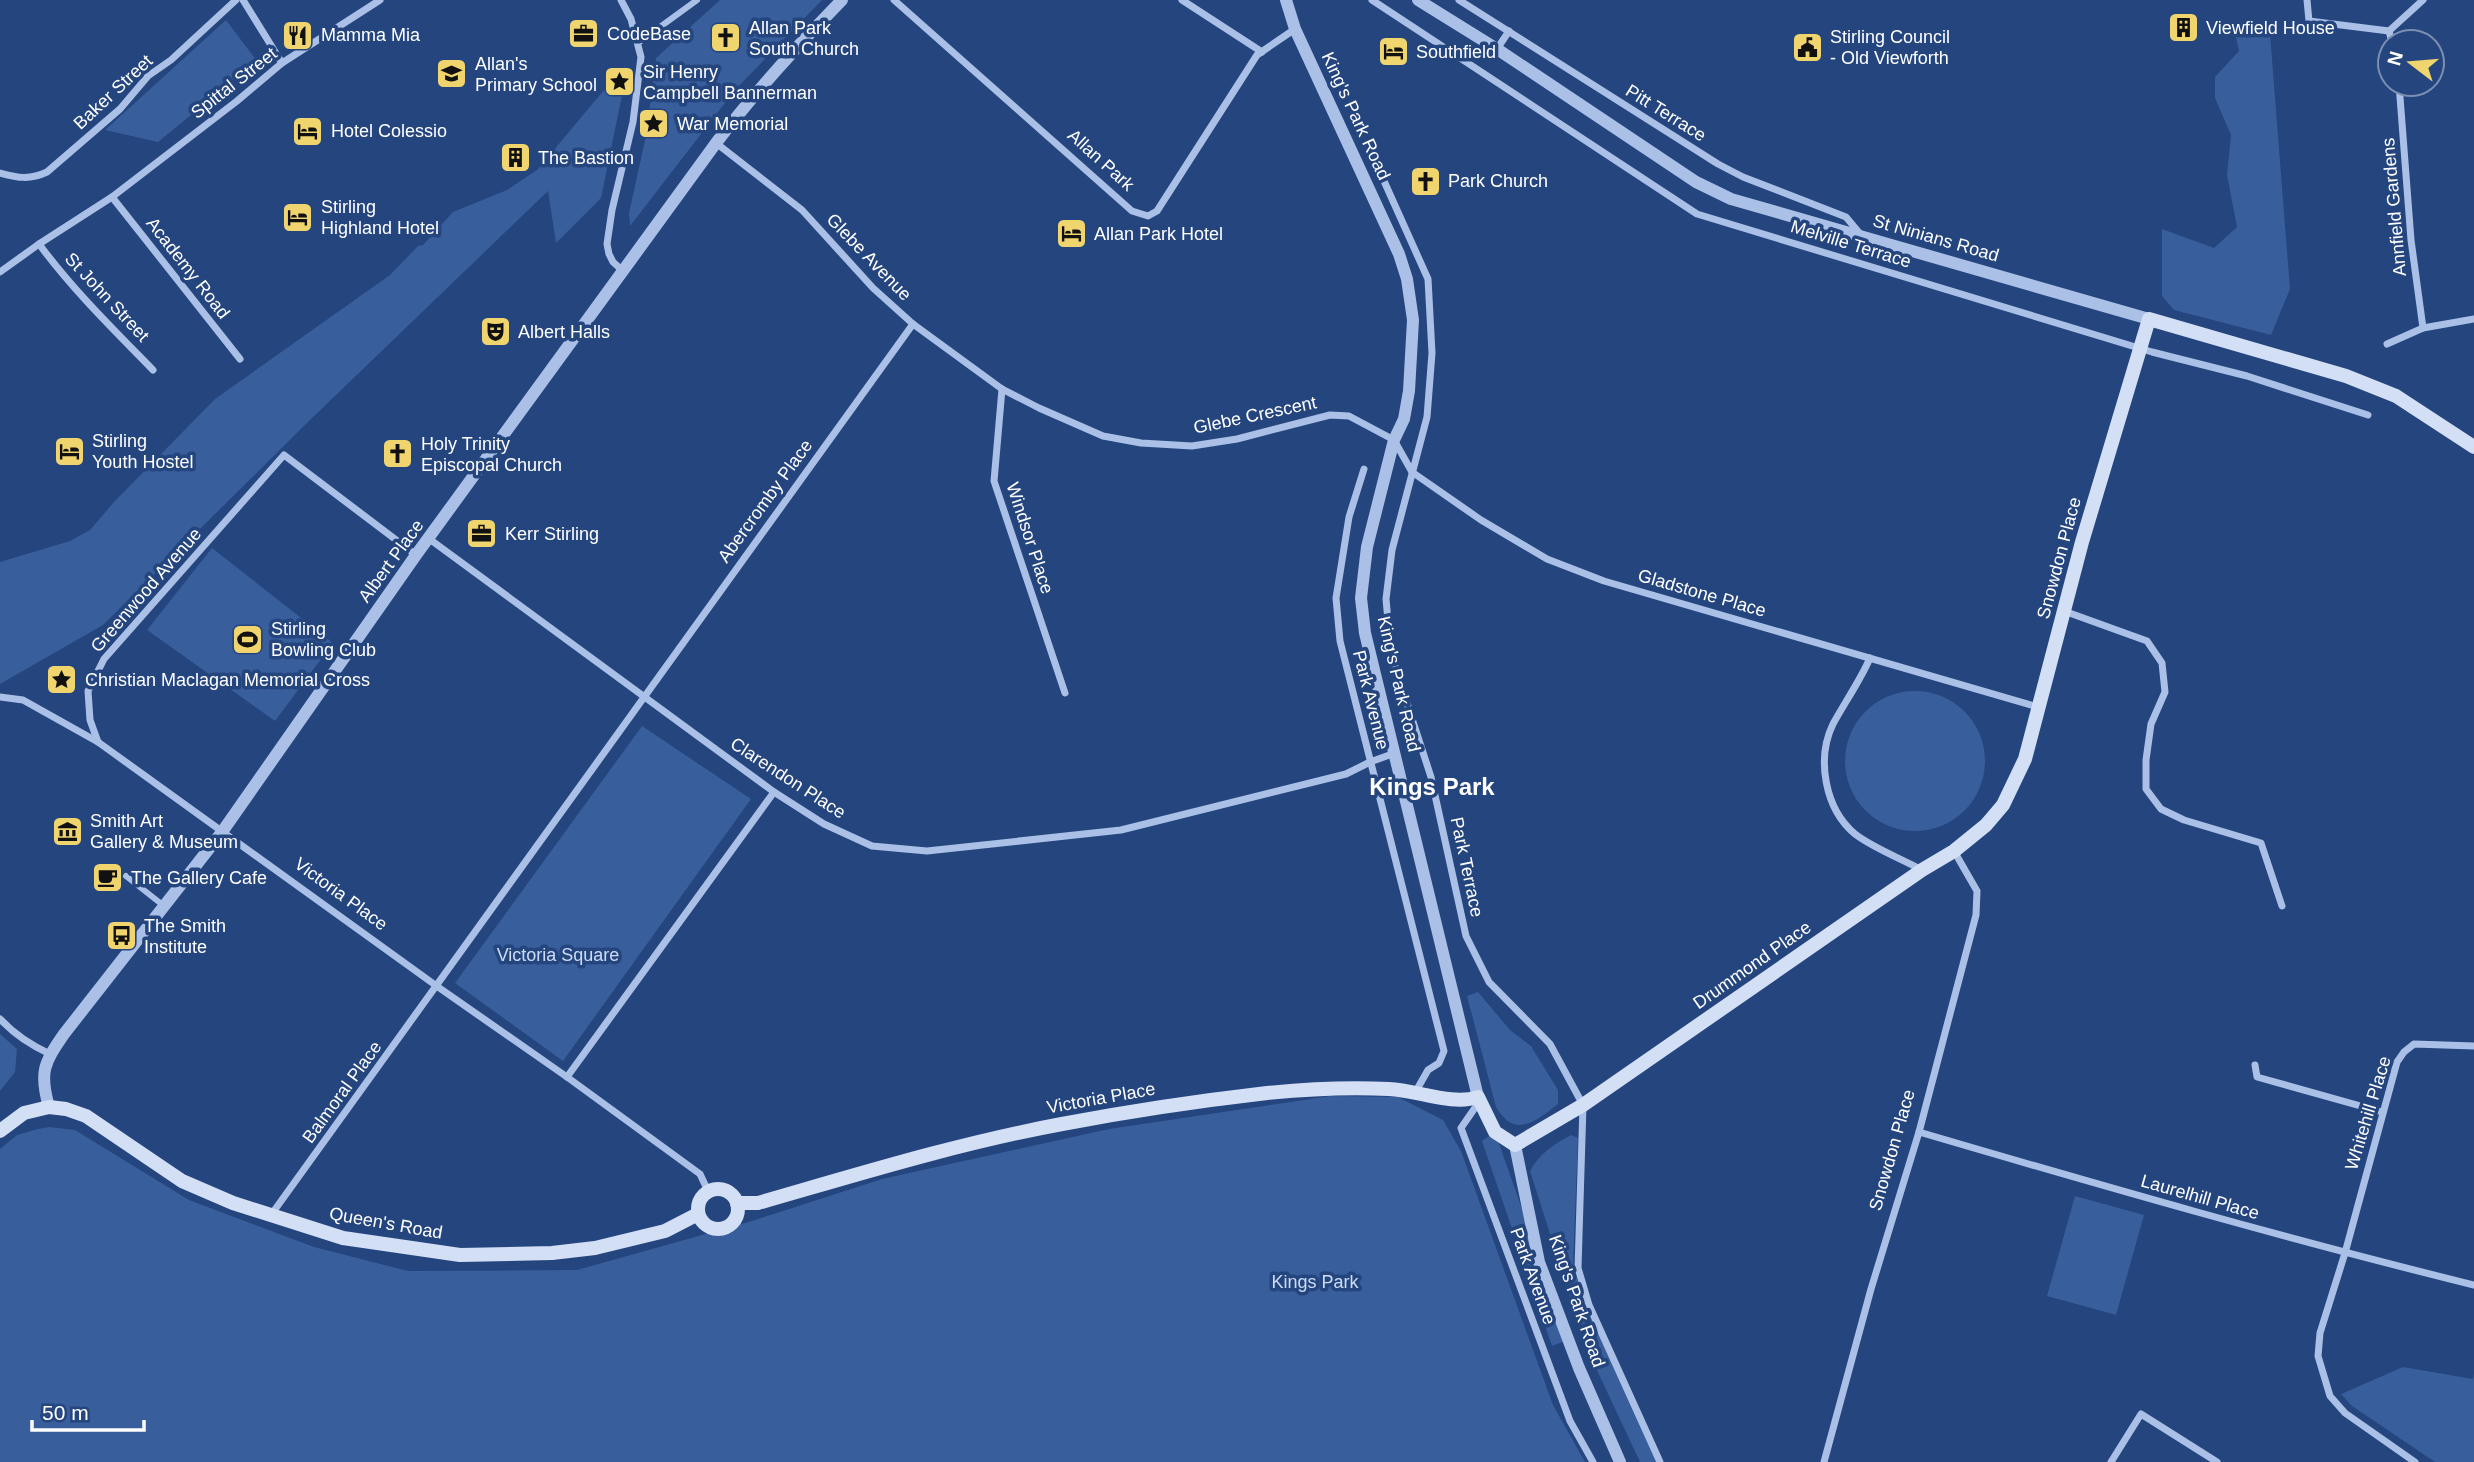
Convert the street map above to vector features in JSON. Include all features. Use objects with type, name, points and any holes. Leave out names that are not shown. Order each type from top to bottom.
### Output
[{"type":"main road","name":"Snowdon Place","points":[[2003,805],[2025,759],[2082,542],[2149,319]]},
{"type":"main road","name":"St Ninians Road","points":[[2149,319],[2346,376],[2396,396],[2474,447]]},
{"type":"main road","name":"Drummond Place","points":[[1515,1145],[1583,1105],[1922,870],[1954,851],[1986,825],[2003,805]]},
{"type":"main road","name":"Victoria Place","points":[[737,1203],[758,1203],[972,1144],[1060,1124],[1152,1109],[1270,1093],[1350,1089],[1416,1091],[1465,1102],[1479,1100]]},
{"type":"main road","name":"King's Park Road","points":[[1479,1100],[1496,1132],[1515,1145]]},
{"type":"main road","name":"Queen's Road","points":[[49,1107],[86,1116],[182,1181],[233,1203],[342,1238],[460,1255],[512,1255],[595,1248],[665,1231],[698,1214]]},
{"type":"main road","points":[[0,1131],[24,1113],[49,1107]]},
{"type":"main road","points":[[725,1190],[737,1203],[737,1215],[730,1226],[711,1228],[705,1225],[698,1214],[699,1201],[708,1191],[725,1190]]},
{"type":"street","name":"Baker Street","points":[[0,173],[34,178],[47,172],[120,109],[148,76],[171,60],[236,0]]},
{"type":"street","points":[[243,0],[282,63]]},
{"type":"street","name":"Spittal Street","points":[[112,197],[282,63],[380,0]]},
{"type":"street","points":[[621,0],[631,19],[641,57],[639,83],[607,244],[608,254],[622,271]]},
{"type":"street","points":[[638,43],[697,0]]},
{"type":"street","name":"Albert Place","points":[[49,1107],[41,1082],[50,1054],[64,1034],[222,832],[428,538],[716,143],[779,66],[842,0]]},
{"type":"street","name":"Allan Park","points":[[894,0],[1132,211],[1148,216],[1157,211],[1257,55],[1295,29]]},
{"type":"street","points":[[1182,0],[1262,52]]},
{"type":"street","points":[[1286,0],[1295,29]]},
{"type":"street","name":"Melville Terrace","points":[[1372,0],[1697,214],[2141,348],[2247,376],[2368,415]]},
{"type":"street","name":"St Ninians Road","points":[[1418,0],[1497,49],[1696,182],[1731,199],[2149,319]]},
{"type":"street","name":"Pitt Terrace","points":[[1459,0],[1718,164],[1743,177],[1846,216],[1863,237]]},
{"type":"street","points":[[2307,0],[2309,21],[2376,29]]},
{"type":"street","points":[[2392,28],[2423,0]]},
{"type":"street","name":"King's Park Road","points":[[1295,29],[1399,254],[1407,279],[1413,334],[1406,407],[1404,419],[1394,440],[1367,547],[1361,598],[1365,633],[1479,1100]]},
{"type":"street","points":[[1497,49],[1508,31]]},
{"type":"street","name":"Annfield Gardens","points":[[2400,98],[2411,240],[2423,328]]},
{"type":"street","name":"Glebe Avenue","points":[[716,143],[802,210],[873,288],[913,324],[1002,389]]},
{"type":"street","name":"Park Terrace","points":[[1375,161],[1428,279],[1432,353],[1427,417],[1392,550],[1386,599],[1391,654],[1431,777],[1466,936],[1489,982],[1550,1044],[1583,1105]]},
{"type":"street","name":"St John Street","points":[[0,272],[112,197]]},
{"type":"street","name":"Academy Road","points":[[112,197],[240,359]]},
{"type":"street","name":"St John Street","points":[[39,244],[97,314],[153,370]]},
{"type":"street","points":[[2387,344],[2423,328],[2474,319]]},
{"type":"street","name":"Abercromby Place","points":[[643,697],[913,324]]},
{"type":"street","name":"Glebe Crescent","points":[[1002,389],[1103,436],[1141,443],[1192,446],[1237,439],[1330,415],[1349,416],[1394,440]]},
{"type":"street","name":"Windsor Place","points":[[1002,389],[994,481],[1065,693]]},
{"type":"street","name":"Gladstone Place","points":[[1394,440],[1412,472],[1481,520],[1547,559],[1604,581],[2039,707]]},
{"type":"street","name":"Greenwood Avenue","points":[[98,742],[90,720],[88,691],[104,659],[284,455],[416,555]]},
{"type":"street","name":"Park Avenue","points":[[1364,469],[1349,517],[1336,598],[1340,641],[1444,1051],[1439,1063],[1428,1070],[1416,1091]]},
{"type":"street","name":"Clarendon Place","points":[[428,538],[774,792],[824,824],[872,846],[928,851],[1121,830],[1346,774],[1395,753]]},
{"type":"street","points":[[2064,611],[2147,641],[2162,663],[2165,692],[2151,724],[2146,760],[2146,789],[2161,808],[2184,820],[2261,843],[2282,906]]},
{"type":"street","points":[[1870,658],[1859,683],[1832,727],[1823,763],[1829,792],[1839,816],[1856,834],[1922,870]]},
{"type":"street","points":[[0,697],[23,700],[98,742]]},
{"type":"street","points":[[643,697],[438,987],[568,1077],[699,1174],[708,1191]]},
{"type":"street","name":"Victoria Place","points":[[98,742],[438,987]]},
{"type":"street","points":[[568,1077],[774,792]]},
{"type":"street","name":"Snowdon Place","points":[[1824,1462],[1871,1289],[1919,1132],[1976,915],[1977,891],[1954,851]]},
{"type":"street","points":[[126,876],[164,906]]},
{"type":"street","name":"Balmoral Place","points":[[271,1215],[438,987]]},
{"type":"street","points":[[0,1019],[30,1045],[50,1054]]},
{"type":"street","name":"Whitehill Place","points":[[2415,1462],[2346,1413],[2330,1396],[2318,1356],[2320,1333],[2345,1253],[2397,1062],[2414,1044],[2474,1046]]},
{"type":"street","points":[[2255,1065],[2257,1077],[2382,1112]]},
{"type":"street","name":"Park Avenue","points":[[1479,1100],[1461,1128],[1570,1421],[1593,1462]]},
{"type":"street","points":[[1583,1105],[1578,1268],[1589,1305],[1660,1462]]},
{"type":"street","name":"Laurelhill Place","points":[[1919,1132],[2345,1253],[2474,1285]]},
{"type":"street","name":"King's Park Road","points":[[1515,1145],[1539,1262],[1579,1368],[1620,1462]]},
{"type":"street","points":[[2110,1462],[2141,1414],[2217,1462]]},
{"type":"green space","points":[[720,0],[822,0],[735,90],[630,226],[629,213],[646,136],[656,58]]},
{"type":"green space","points":[[226,20],[257,61],[158,142],[105,130]]},
{"type":"green space","points":[[2269,21],[2290,289],[2271,335],[2174,310],[2162,296],[2162,229],[2214,248],[2237,227],[2227,175],[2231,135],[2215,98],[2215,77],[2239,51],[2233,24]]},
{"type":"green space","points":[[625,65],[626,76],[601,198],[556,243],[548,191],[309,421],[103,625],[0,684],[0,562],[70,541],[90,530],[215,399],[390,275],[418,246],[423,245],[453,212],[507,190],[537,170]]},
{"type":"green space","points":[[212,548],[333,643],[275,721],[147,630]]},
{"type":"green space","points":[[1915,691],[1942,696],[1965,711],[1980,734],[1985,761],[1980,788],[1965,811],[1942,826],[1915,831],[1888,826],[1865,811],[1850,788],[1845,761],[1850,734],[1865,711],[1888,696]]},
{"type":"green space","name":"Victoria Square","points":[[642,726],[751,799],[563,1061],[455,983]]},
{"type":"green space","points":[[1478,992],[1510,1030],[1531,1046],[1558,1090],[1558,1104],[1526,1124],[1510,1123],[1496,1107],[1467,996]]},
{"type":"green space","points":[[0,1034],[17,1049],[15,1072],[0,1091]]},
{"type":"green space","points":[[1331,1096],[1398,1097],[1443,1120],[1461,1151],[1553,1405],[1585,1462],[0,1462],[0,1149],[17,1135],[38,1129],[49,1127],[75,1130],[189,1200],[314,1247],[408,1271],[577,1270],[752,1221],[882,1179],[1109,1129]]},
{"type":"green space","points":[[1495,1132],[1568,1340],[1552,1346],[1482,1141]]},
{"type":"green space","points":[[1571,1135],[1578,1138],[1573,1269],[1660,1462],[1640,1462],[1586,1347],[1530,1171],[1548,1150]]},
{"type":"green space","points":[[2075,1196],[2144,1215],[2116,1315],[2047,1296]]},
{"type":"green space","points":[[2403,1367],[2473,1379],[2474,1374],[2474,1462],[2435,1462],[2352,1406],[2341,1394]]},
{"type":"place","name":"Viewfield House","points":[[2183,28]]},
{"type":"place","name":"CodeBase","points":[[584,34]]},
{"type":"place","name":"Mamma Mia","points":[[298,35]]},
{"type":"place","name":"Allan Park South Church","points":[[726,38]]},
{"type":"place","name":"Stirling Council - Old Viewforth","points":[[1807,47]]},
{"type":"place","name":"Southfield","points":[[1393,52]]},
{"type":"place","name":"Allan's Primary School","points":[[452,74]]},
{"type":"place","name":"Sir Henry Campbell Bannerman","points":[[620,82]]},
{"type":"place","name":"War Memorial","points":[[654,124]]},
{"type":"place","name":"Hotel Colessio","points":[[308,131]]},
{"type":"place","name":"The Bastion","points":[[515,158]]},
{"type":"place","name":"Park Church","points":[[1425,181]]},
{"type":"place","name":"Stirling Highland Hotel","points":[[298,217]]},
{"type":"place","name":"Allan Park Hotel","points":[[1071,234]]},
{"type":"place","name":"Albert Halls","points":[[495,332]]},
{"type":"place","name":"Stirling Youth Hostel","points":[[69,451]]},
{"type":"place","name":"Holy Trinity Episcopal Church","points":[[398,454]]},
{"type":"place","name":"Kerr Stirling","points":[[482,534]]},
{"type":"place","name":"Stirling Bowling Club","points":[[248,639]]},
{"type":"place","name":"Christian Maclagan Memorial Cross","points":[[62,680]]},
{"type":"place","name":"Smith Art Gallery & Museum","points":[[67,831]]},
{"type":"place","name":"The Gallery Cafe","points":[[108,878]]},
{"type":"place","name":"The Smith Institute","points":[[121,936]]},
{"type":"district","name":"Kings Park","points":[[1432,787]]}]
